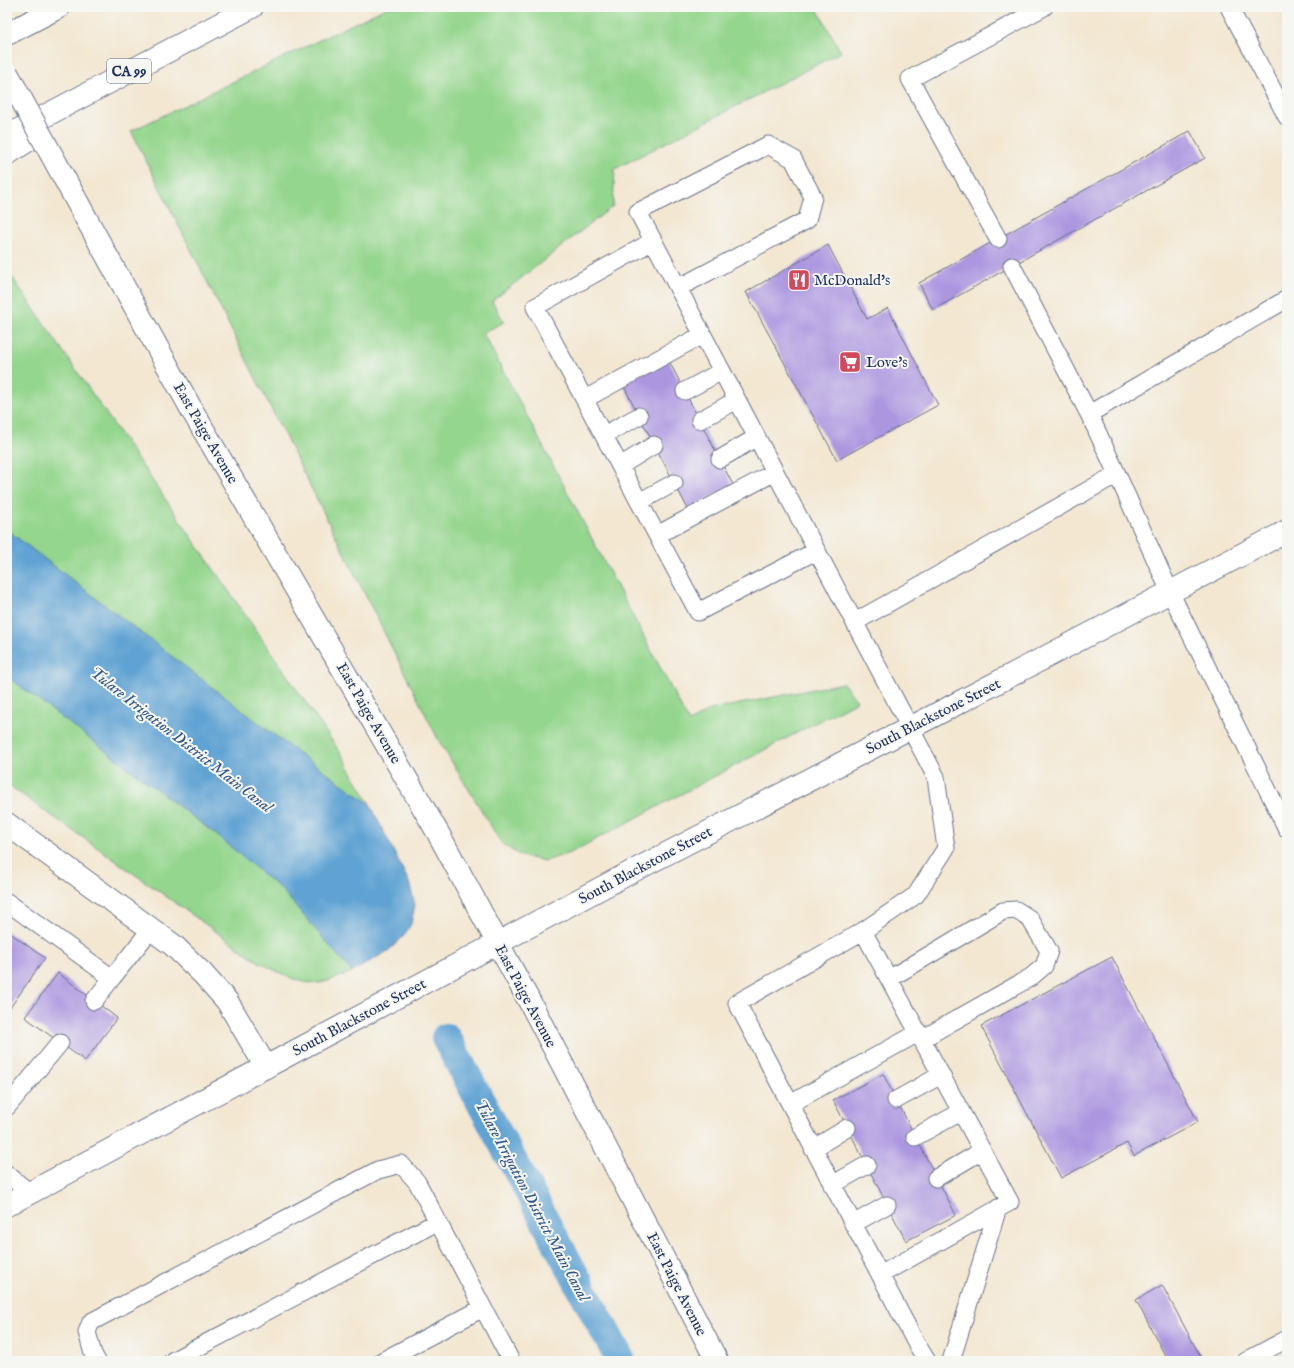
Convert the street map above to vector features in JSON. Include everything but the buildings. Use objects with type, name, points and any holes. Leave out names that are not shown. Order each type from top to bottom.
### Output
[{"type":"main road","points":[[7,34],[59,7]]},
{"type":"main road","name":"CA 99","points":[[7,136],[252,7]]},
{"type":"main road","points":[[7,154],[194,38]]},
{"type":"main road","name":"East Paige Avenue","points":[[7,73],[194,412],[438,833],[533,1008],[717,1361]]},
{"type":"main road","name":"South Blackstone Street","points":[[7,1205],[633,871],[1287,531]]},
{"type":"main road","points":[[7,824],[173,945],[203,974],[227,1001],[266,1067]]},
{"type":"lane","points":[[998,239],[910,79],[1044,7]]},
{"type":"lane","points":[[1229,7],[1287,117]]},
{"type":"lane","points":[[678,288],[807,220],[813,197],[793,159],[768,145],[638,212],[702,335],[936,777],[946,848],[916,895],[863,931],[736,1003],[916,1343],[928,1361]]},
{"type":"lane","points":[[653,241],[535,307],[698,612],[816,551]]},
{"type":"lane","points":[[1012,266],[1088,414],[1117,474],[1170,592],[1287,829]]},
{"type":"lane","points":[[1088,414],[1287,300]]},
{"type":"lane","points":[[585,399],[702,335]]},
{"type":"lane","points":[[685,391],[722,371]]},
{"type":"lane","points":[[700,420],[737,400]]},
{"type":"lane","points":[[604,435],[640,416]]},
{"type":"lane","points":[[720,459],[757,437]]},
{"type":"lane","points":[[620,466],[654,445]]},
{"type":"lane","points":[[657,535],[775,472]]},
{"type":"lane","points":[[854,622],[1117,474]]},
{"type":"lane","points":[[639,502],[674,483]]},
{"type":"lane","points":[[7,902],[112,978]]},
{"type":"lane","points":[[790,1104],[1032,978],[1044,966],[1049,951],[1030,919],[1016,910],[1003,911],[889,979]]},
{"type":"lane","points":[[94,1001],[151,929]]},
{"type":"lane","points":[[863,931],[1010,1202],[880,1275]]},
{"type":"lane","points":[[7,1107],[60,1043]]},
{"type":"lane","points":[[896,1100],[941,1075]]},
{"type":"lane","points":[[915,1137],[961,1112]]},
{"type":"lane","points":[[813,1149],[848,1128]]},
{"type":"lane","points":[[936,1178],[982,1151]]},
{"type":"lane","points":[[97,1361],[93,1354],[87,1332],[91,1322],[378,1170],[401,1164],[417,1182],[511,1361]]},
{"type":"lane","points":[[832,1185],[866,1165]]},
{"type":"lane","points":[[7,1174],[30,1193]]},
{"type":"lane","points":[[853,1224],[887,1204]]},
{"type":"lane","points":[[951,1361],[998,1208]]},
{"type":"lane","points":[[172,1361],[437,1222]]},
{"type":"lane","points":[[382,1361],[483,1308]]},
{"type":"lane","points":[[1246,1361],[1287,1339]]},
{"type":"green space","points":[[388,7],[816,7],[841,52],[615,169],[613,206],[492,301],[504,322],[483,333],[689,722],[710,710],[843,683],[857,701],[570,853],[545,861],[521,856],[502,844],[439,741],[131,131]]},
{"type":"green space","points":[[7,270],[342,755],[370,804],[286,744],[7,530]]},
{"type":"green space","points":[[7,676],[213,832],[282,890],[352,972],[328,981],[311,983],[288,977],[259,962],[7,784]]},
{"type":"water","points":[[7,530],[286,744],[370,804],[409,882],[415,905],[411,924],[403,937],[388,951],[352,972],[282,890],[213,832],[7,676]]},
{"type":"waterway","name":"Tulare Irrigation District Main Canal","points":[[446,1038],[621,1361]]},
{"type":"place","name":"McDonald's","points":[[799,280]]},
{"type":"place","name":"Love's","points":[[850,362]]}]
